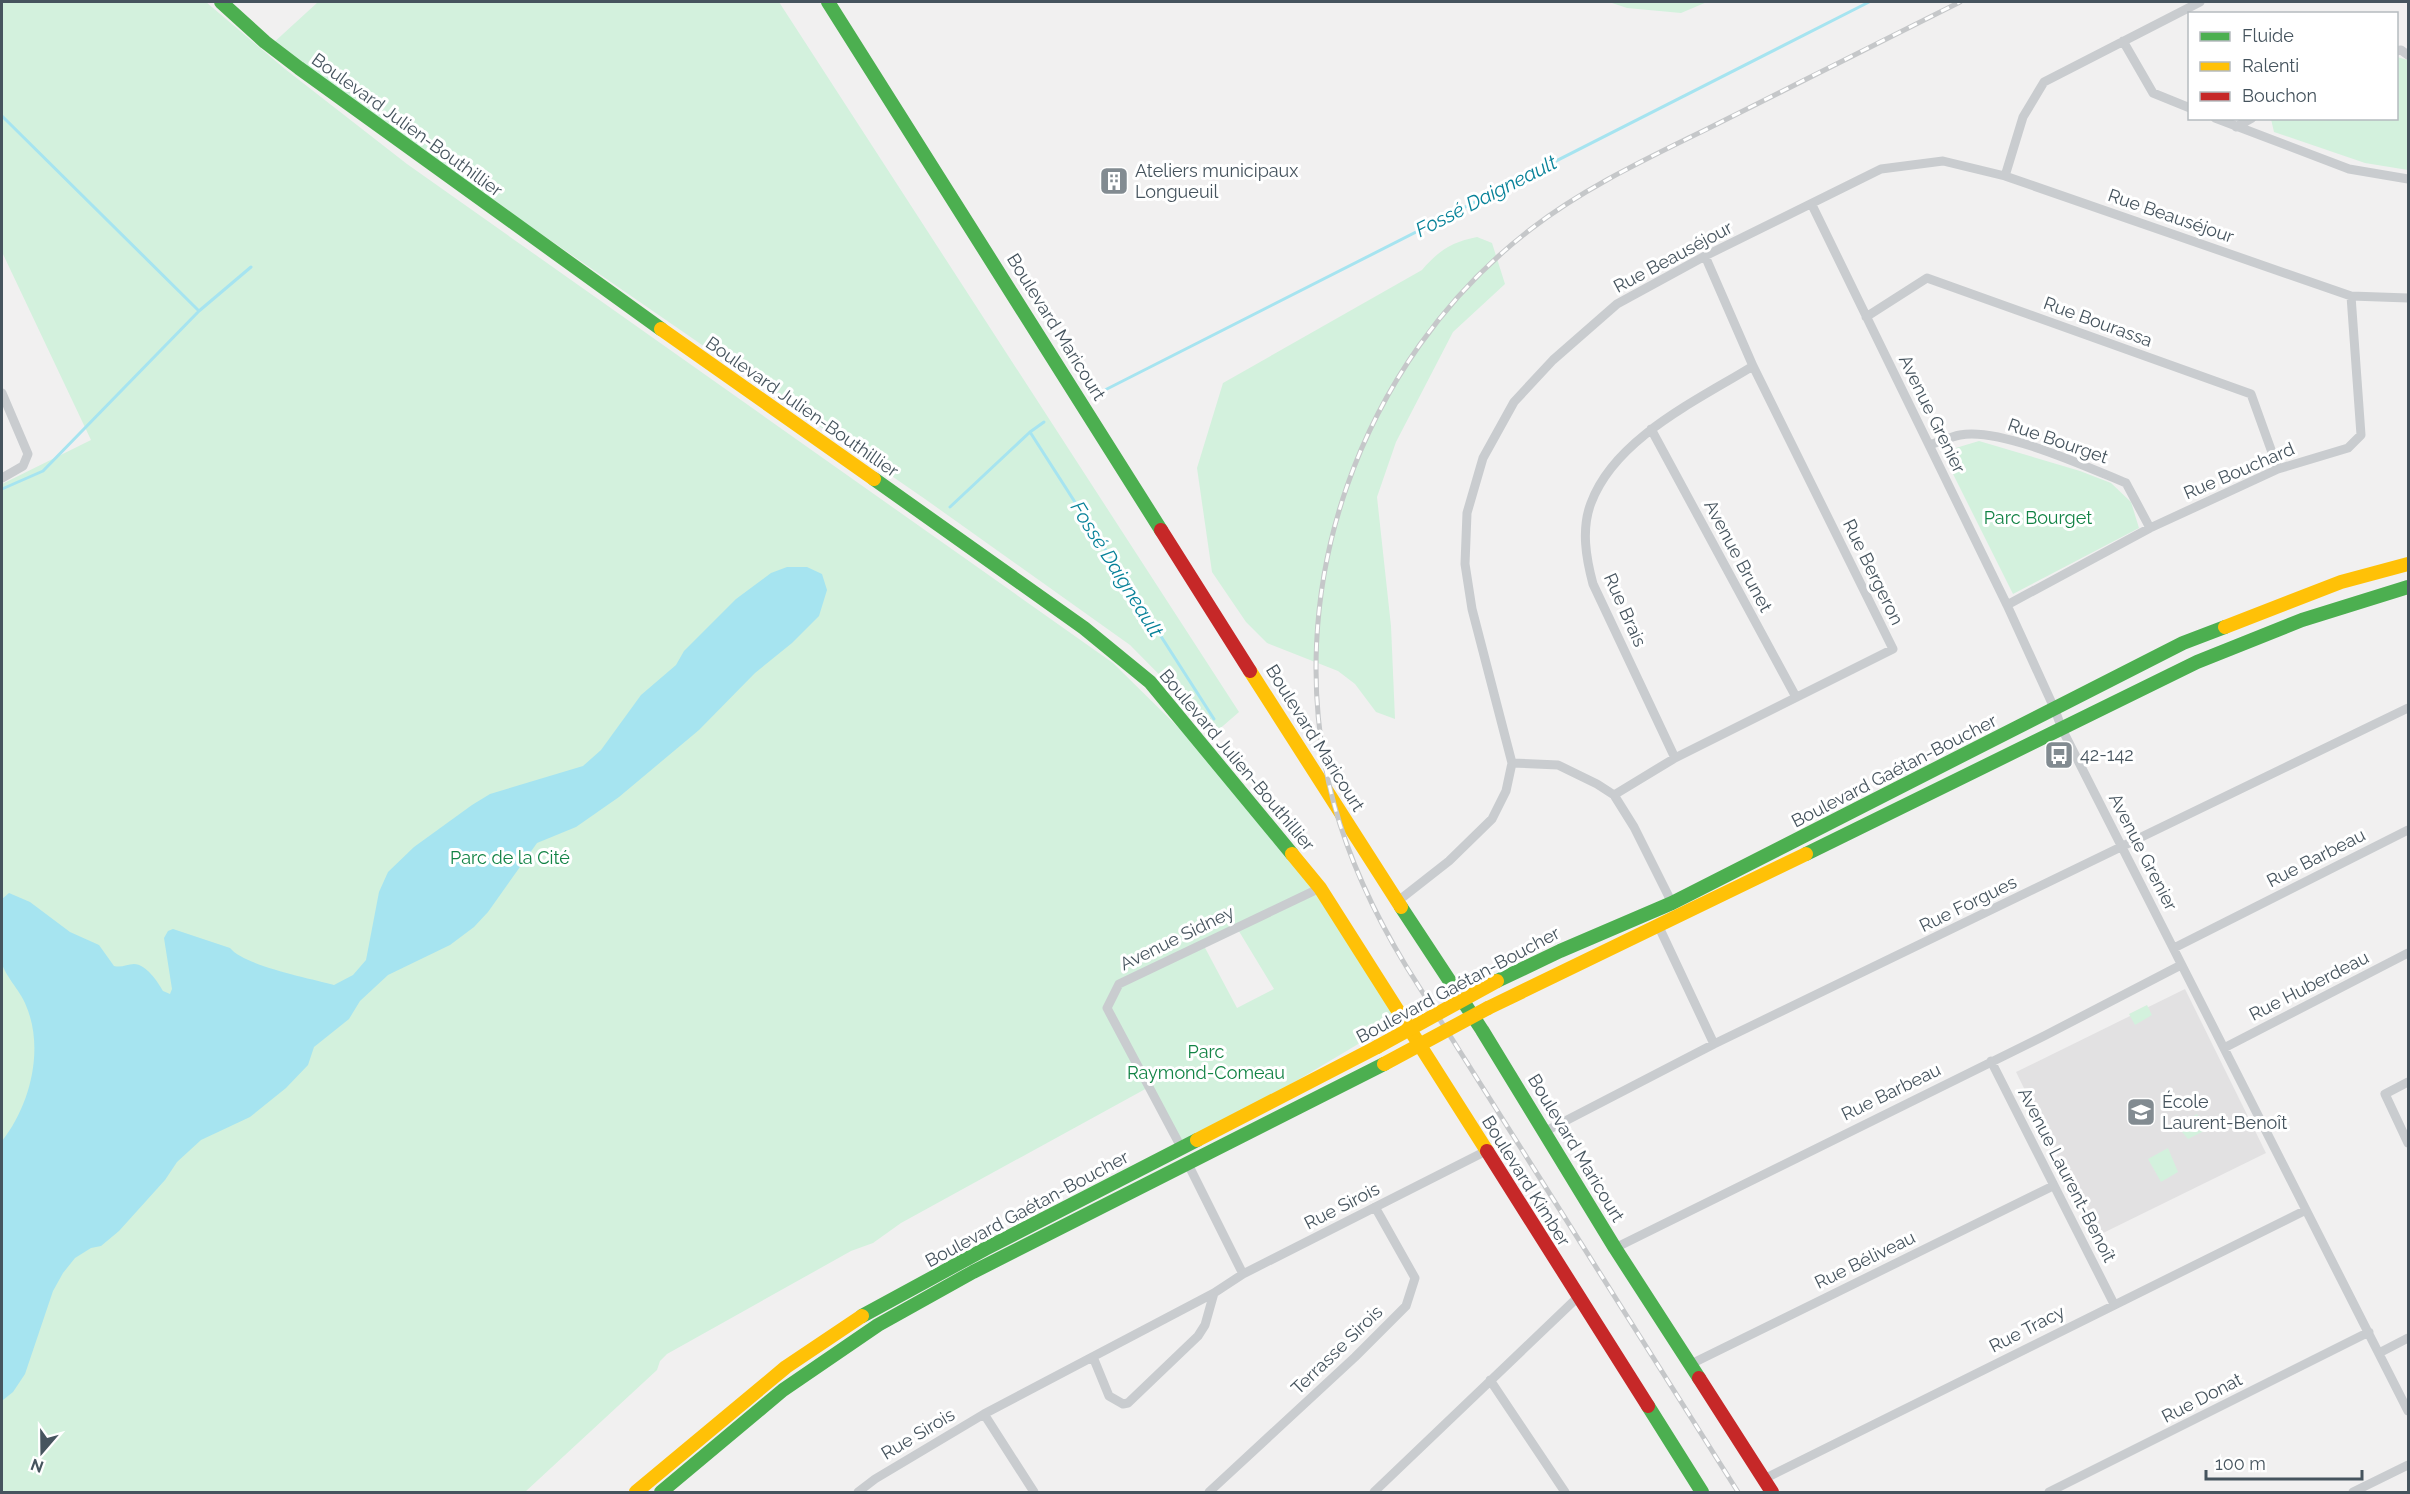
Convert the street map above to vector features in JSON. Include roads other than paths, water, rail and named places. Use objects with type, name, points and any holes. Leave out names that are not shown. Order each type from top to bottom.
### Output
[{"type":"main road","name":"Boulevard Julien-Bouthillier","points":[[221,2],[265,42],[454,181],[1084,628],[1150,682],[1226,771],[1320,888]]},
{"type":"main road","name":"Boulevard Maricourt","points":[[828,2],[1544,1132],[1615,1248],[1772,1492]]},
{"type":"main road","name":"Boulevard Gaétan-Boucher","points":[[636,1492],[778,1373],[852,1322],[985,1249],[1351,1062],[1497,981],[1672,903],[2183,643],[2341,582],[2409,564]]},
{"type":"main road","name":"Boulevard Gaétan-Boucher","points":[[661,1492],[796,1380],[878,1325],[973,1272],[1358,1077],[1566,968],[2062,729],[2124,695],[2205,656],[2304,618],[2409,587]]},
{"type":"main road","name":"Boulevard Kimber","points":[[1320,888],[1702,1492]]},
{"type":"street","points":[[2005,176],[2023,117],[2044,82],[2200,2]]},
{"type":"street","points":[[2122,41],[2153,93],[2188,107]]},
{"type":"street","points":[[2220,120],[2349,169],[2409,179]]},
{"type":"street","points":[[2236,127],[2248,120]]},
{"type":"street","name":"Rue Beauséjour","points":[[1398,901],[1449,861],[1492,819],[1506,791],[1512,763],[1472,609],[1466,564],[1467,513],[1483,458],[1514,402],[1553,360],[1617,304],[1705,256],[1881,169],[1943,161],[2005,176],[2351,296],[2409,298]]},
{"type":"street","name":"Avenue Grenier","points":[[1812,205],[2007,605],[2062,729],[2409,1411]]},
{"type":"street","name":"Rue Bergeron","points":[[1614,795],[1675,758],[1893,649],[1753,366],[1705,256]]},
{"type":"street","name":"Rue Bourassa","points":[[1866,317],[1927,278],[2251,394],[2278,469]]},
{"type":"street","name":"Rue Bouchard","points":[[2007,605],[2150,528],[2278,469],[2348,448],[2361,435],[2351,296]]},
{"type":"street","name":"Rue Brais","points":[[1675,758],[1593,584],[1586,559],[1585,530],[1590,503],[1603,479],[1625,451],[1651,429],[1753,366]]},
{"type":"street","points":[[2,393],[28,454],[23,466],[2,478]]},
{"type":"street","name":"Avenue Brunet","points":[[1651,429],[1796,697]]},
{"type":"street","name":"Rue Bourget","points":[[1929,445],[1962,435],[2002,436],[2090,468],[2126,483],[2150,528]]},
{"type":"street","name":"Rue Forgues","points":[[1544,1132],[1714,1044],[2409,708]]},
{"type":"street","points":[[1512,763],[1558,765],[1614,795],[1634,827],[1672,903]]},
{"type":"street","name":"Rue Barbeau","points":[[2174,948],[2409,830]]},
{"type":"street","name":"Avenue Sidney","points":[[1182,1149],[1107,1008],[1119,984],[1320,888]]},
{"type":"street","points":[[1658,925],[1714,1044]]},
{"type":"street","name":"Rue Huberdeau","points":[[2224,1048],[2409,953]]},
{"type":"street","name":"Rue Barbeau","points":[[1615,1248],[2181,965]]},
{"type":"street","name":"Avenue Laurent-Benoît","points":[[1991,1061],[2114,1304]]},
{"type":"street","points":[[2409,1082],[2385,1094],[2409,1143]]},
{"type":"street","name":"Rue Sirois","points":[[858,1492],[871,1488],[984,1414],[1214,1293],[1243,1274],[1486,1151]]},
{"type":"street","points":[[1188,1164],[1243,1274]]},
{"type":"street","name":"Rue Béliveau","points":[[1691,1364],[2053,1185]]},
{"type":"street","name":"Terrasse Sirois","points":[[1209,1492],[1355,1357],[1406,1306],[1415,1278],[1375,1207]]},
{"type":"street","name":"Rue Tracy","points":[[1764,1479],[2306,1210]]},
{"type":"street","points":[[1093,1357],[1109,1396],[1123,1404],[1128,1403],[1198,1336],[1205,1325],[1214,1293]]},
{"type":"street","points":[[1374,1492],[1578,1297]]},
{"type":"street","name":"Rue Donat","points":[[2049,1492],[2369,1332]]},
{"type":"street","points":[[2381,1352],[2409,1338]]},
{"type":"street","points":[[1490,1380],[1565,1492]]},
{"type":"street","points":[[984,1414],[1034,1492]]},
{"type":"street","points":[[2353,1492],[2409,1465]]},
{"type":"water","points":[[787,567],[807,567],[822,574],[827,590],[819,616],[792,643],[755,673],[699,730],[619,797],[576,827],[537,843],[488,912],[474,927],[450,945],[388,975],[360,1001],[349,1019],[314,1047],[308,1065],[286,1088],[250,1117],[201,1140],[177,1162],[165,1180],[119,1231],[101,1246],[91,1248],[75,1258],[53,1291],[25,1374],[13,1392],[3,1400],[2,1408],[2,1141],[21,1110],[27,1093],[32,1075],[34,1038],[31,1020],[23,998],[2,963],[2,899],[9,893],[30,902],[70,932],[99,945],[114,966],[134,964],[143,967],[163,991],[170,994],[172,989],[164,938],[168,931],[173,929],[230,948],[263,966],[334,985],[353,975],[366,960],[379,892],[388,872],[414,847],[490,794],[583,766],[601,750],[641,695],[676,665],[684,651],[736,599],[771,573]]},
{"type":"waterway","name":"Fossé Daigneault","points":[[1103,391],[1869,2]]},
{"type":"waterway","points":[[2,116],[199,311]]},
{"type":"waterway","points":[[2,489],[43,471],[199,311],[251,267]]},
{"type":"waterway","name":"Fossé Daigneault","points":[[1044,422],[1030,432],[1214,719]]},
{"type":"waterway","points":[[950,507],[1030,432]]},
{"type":"railway","points":[[1738,1492],[1406,966],[1364,888],[1340,826],[1319,724],[1317,644],[1326,565],[1347,487],[1378,414],[1420,345],[1471,283],[1531,229],[1575,198],[1622,172],[1960,2]]},
{"type":"place","name":"Ateliers municipaux Longueuil","points":[[1114,181]]},
{"type":"place","name":"42-142","points":[[2059,755]]},
{"type":"place","name":"École Laurent-Benoît","points":[[2141,1112]]},
{"type":"park label","name":"Parc Bourget","points":[[2038,518]]},
{"type":"park label","name":"Parc de la Cité","points":[[510,858]]},
{"type":"park label","name":"Parc Raymond-Comeau","points":[[1206,1062]]}]
